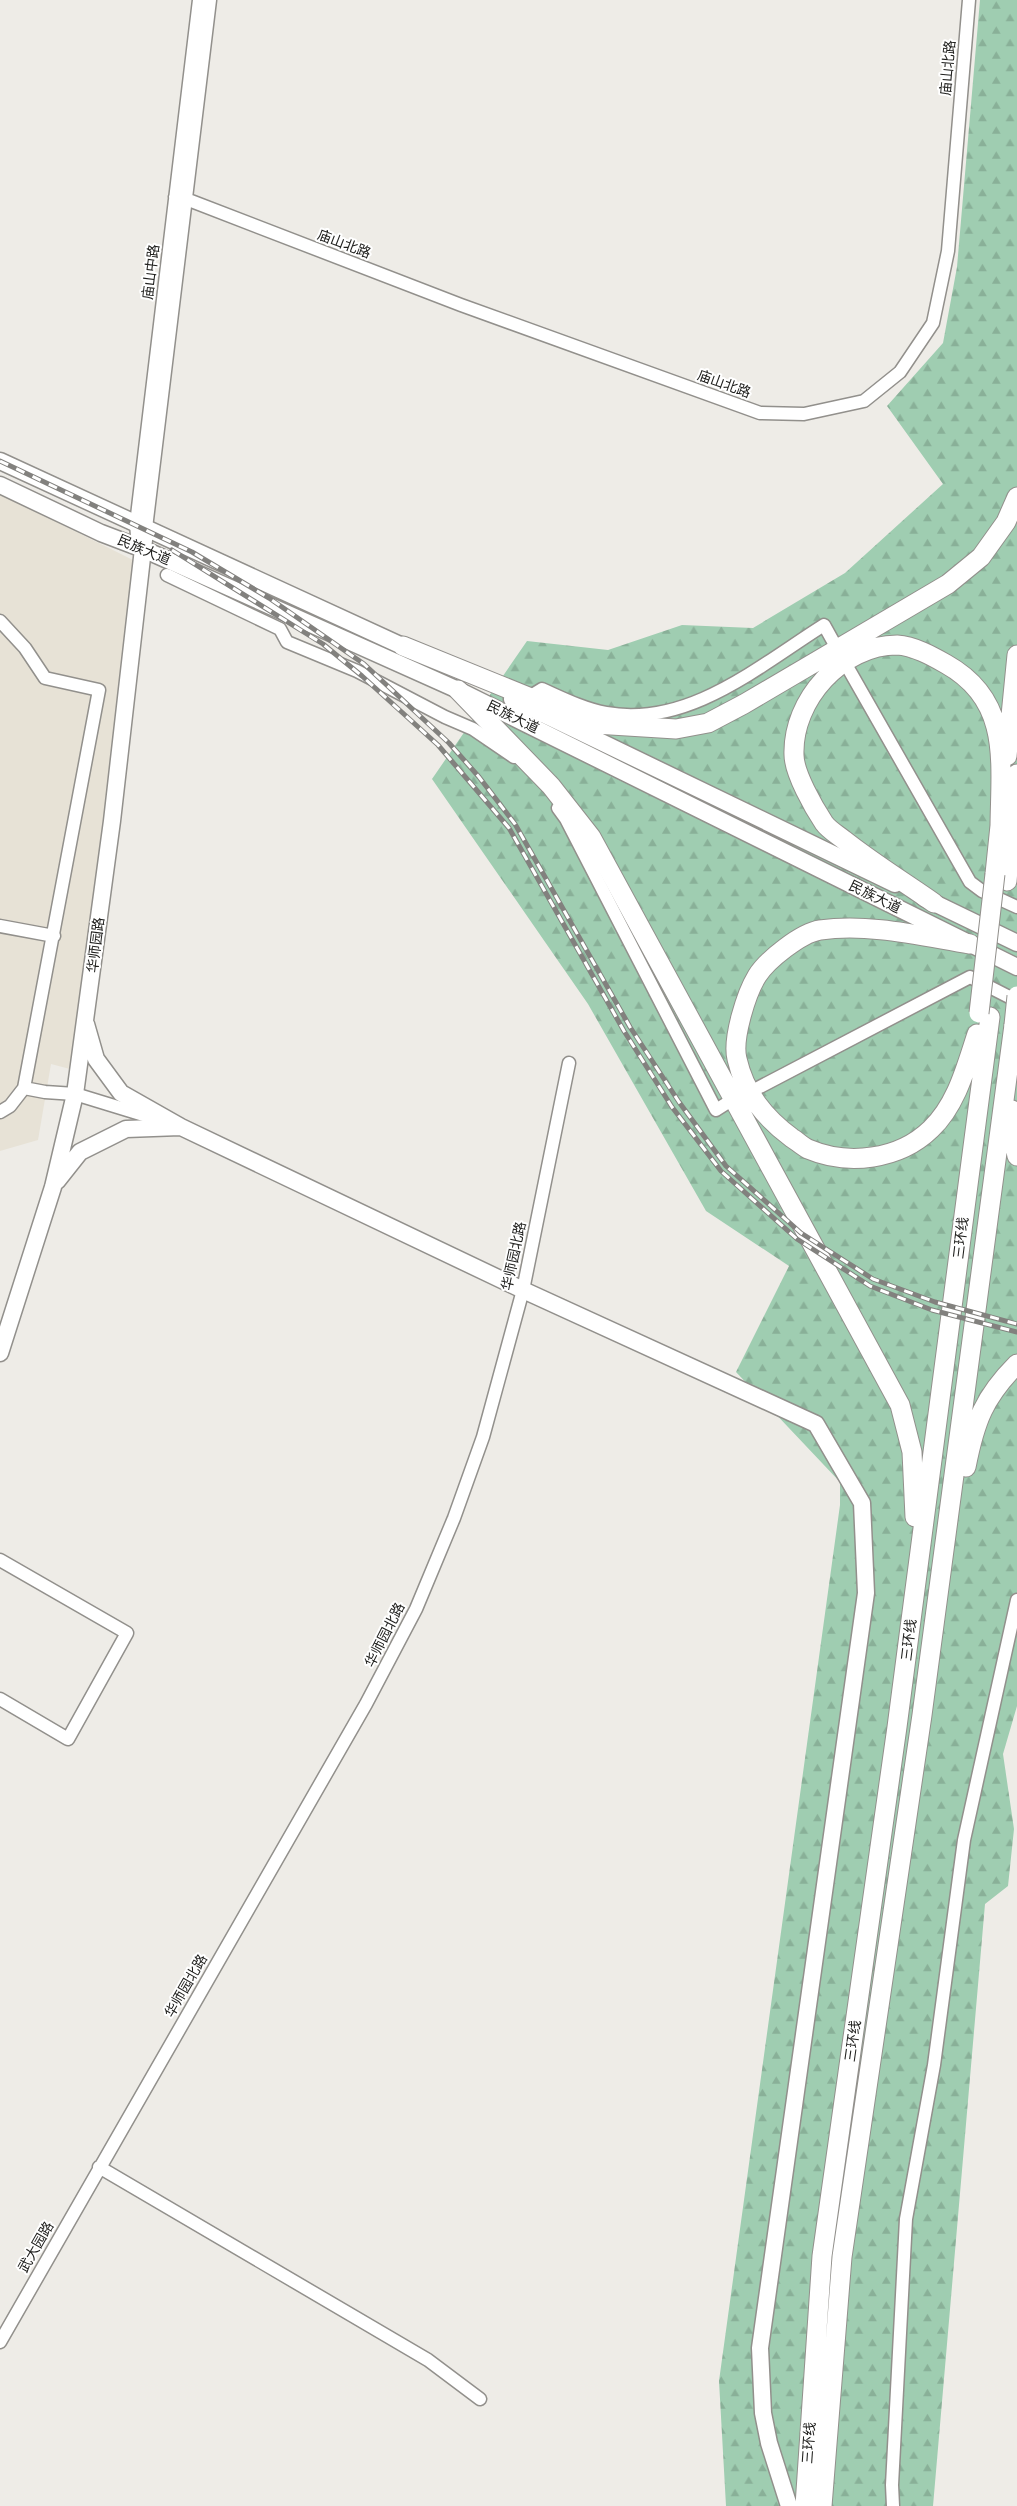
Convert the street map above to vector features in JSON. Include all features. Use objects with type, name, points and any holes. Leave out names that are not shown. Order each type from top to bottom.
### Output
[{"type":"highway","points":[[403,646],[595,724],[676,729],[708,723],[744,704],[948,584],[981,556],[1006,522],[1017,497]]},
{"type":"highway","points":[[934,903],[825,825],[808,797],[794,756],[799,722],[817,685],[836,666],[871,649],[898,645],[929,654],[958,670],[982,692],[996,727],[1000,773],[1001,878]]},
{"type":"highway","points":[[1000,828],[1017,655]]},
{"type":"highway","points":[[458,690],[551,786],[591,837],[880,1365],[900,1405],[912,1452],[915,1496],[914,1537]]},
{"type":"highway","name":"三环线","points":[[805,2506],[822,2256],[868,1938],[1001,878],[1017,774]]},
{"type":"highway","points":[[970,944],[860,928],[818,931],[804,937],[763,966],[751,986],[739,1024],[736,1058],[752,1096],[770,1121],[807,1148],[842,1158],[871,1157],[898,1152],[931,1129],[960,1084],[985,1015]]},
{"type":"highway","name":"三环线","points":[[822,2506],[842,2257],[922,1715],[1017,996]]},
{"type":"highway","points":[[1014,1025],[1011,1129],[1017,1156]]},
{"type":"highway","points":[[868,1938],[866,1891],[952,1255],[977,1034]]},
{"type":"highway","points":[[922,1715],[970,1447],[982,1408],[996,1385],[1017,1364]]},
{"type":"main road","name":"民族大道","points":[[0,461],[403,646],[1017,943]]},
{"type":"main road","name":"民族大道","points":[[0,484],[101,533],[141,548],[458,690],[1017,967]]},
{"type":"main road","name":"华师园路","points":[[0,1353],[53,1187],[75,1094],[112,821],[141,548],[141,526]]},
{"type":"main road","points":[[86,1024],[96,1059],[121,1092],[181,1126],[523,1290],[816,1424],[862,1502],[866,1592],[760,2348],[764,2413],[769,2443],[788,2506]]},
{"type":"main road","points":[[53,1187],[80,1152],[126,1129],[181,1126]]},
{"type":"street","name":"庙山中路","points":[[181,198],[199,0]]},
{"type":"street","name":"庙山中路","points":[[141,526],[181,198],[210,0]]},
{"type":"street","name":"庙山北路","points":[[181,198],[498,318],[760,412],[804,414],[864,401],[900,372],[933,323],[948,250],[969,0]]},
{"type":"street","points":[[167,575],[280,629],[287,642],[357,671],[445,717],[473,729],[516,758],[547,793],[566,820],[716,1110],[727,1103]]},
{"type":"street","points":[[0,620],[25,648],[45,678],[99,690],[24,1088],[10,1106],[0,1112]]},
{"type":"street","points":[[529,697],[542,689],[571,703],[606,713],[642,716],[678,709],[718,692],[824,625],[834,643]]},
{"type":"street","points":[[848,668],[970,882],[982,891],[1017,907]]},
{"type":"street","points":[[0,926],[54,936]]},
{"type":"street","points":[[756,1090],[970,977],[1017,1001]]},
{"type":"street","name":"华师园北路","points":[[99,2167],[366,1704],[416,1609],[454,1518],[483,1437],[523,1290],[569,1063]]},
{"type":"street","points":[[24,1088],[45,1092],[75,1094],[181,1126]]},
{"type":"street","points":[[0,1560],[127,1633],[68,1739],[0,1699]]},
{"type":"street","points":[[893,2506],[892,2485],[906,2219],[934,2065],[964,1840],[1017,1600]]},
{"type":"street","points":[[99,2167],[428,2360],[480,2399]]},
{"type":"street","name":"武大园路","points":[[0,2342],[99,2167]]},
{"type":"shaded area","points":[[0,494],[133,560],[100,855],[70,1069],[51,1064],[38,1140],[0,1151]]},
{"type":"green space","points":[[980,0],[1017,0],[1017,1706],[1003,1754],[1014,1829],[1008,1886],[985,1904],[933,2506],[726,2506],[719,2381],[840,1505],[840,1482],[736,1372],[789,1266],[706,1211],[588,1004],[432,779],[527,641],[608,650],[682,625],[753,628],[845,573],[943,484],[887,406],[943,343],[957,267]]},
{"type":"railway","points":[[0,461],[192,552],[269,598],[364,664],[449,743],[479,777],[515,824],[630,1027],[679,1102],[726,1166],[801,1233],[873,1279],[935,1302],[1017,1324]]},
{"type":"railway","points":[[172,550],[323,644],[362,676],[438,745],[509,828],[624,1031],[672,1107],[721,1171],[797,1239],[870,1286],[932,1310],[1017,1332]]}]
